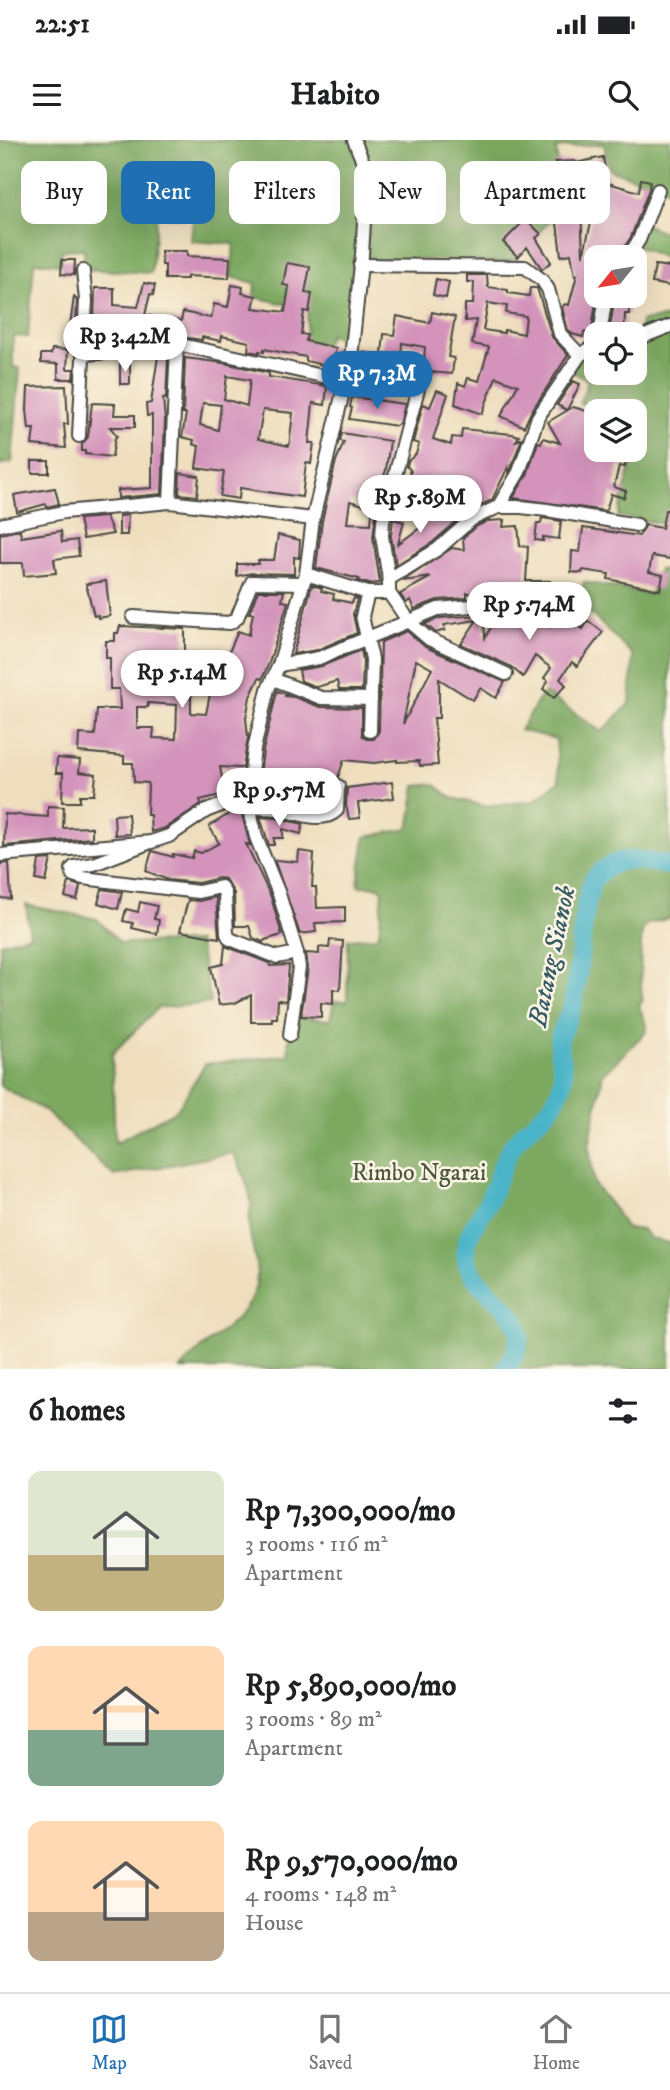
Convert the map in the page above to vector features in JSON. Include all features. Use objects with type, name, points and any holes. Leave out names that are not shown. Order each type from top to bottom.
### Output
[{"type":"street","points":[[290,1035],[299,967],[297,953],[279,894],[256,837],[248,801],[254,749],[268,689],[279,665],[304,578],[313,519],[351,358],[367,172],[354,140]]},
{"type":"street","points":[[636,245],[659,190]]},
{"type":"street","points":[[360,265],[525,267],[542,279],[548,289],[560,334],[580,355]]},
{"type":"street","points":[[79,436],[85,354],[86,300],[83,271]]},
{"type":"street","points":[[647,335],[670,326]]},
{"type":"street","points":[[85,354],[122,351],[146,344],[177,344],[345,381]]},
{"type":"street","points":[[170,502],[177,344]]},
{"type":"street","points":[[498,508],[519,472],[538,417],[584,353]]},
{"type":"street","points":[[351,358],[419,366],[422,374],[383,521],[382,536],[389,593],[409,622],[429,639],[506,674]]},
{"type":"street","points":[[0,525],[64,512],[170,502],[313,519]]},
{"type":"street","points":[[389,579],[438,549],[472,519],[498,508],[547,510],[637,525]]},
{"type":"street","points":[[133,617],[230,623],[237,618],[252,582],[304,578],[368,593],[389,593]]},
{"type":"street","points":[[368,593],[362,616],[372,659],[370,731]]},
{"type":"street","points":[[279,665],[319,658],[438,609],[483,605],[575,605]]},
{"type":"street","points":[[273,679],[321,698],[371,699]]},
{"type":"street","points":[[74,867],[94,864],[169,836],[206,811],[248,801],[308,817],[328,816],[337,810],[338,786]]},
{"type":"street","points":[[0,855],[151,842]]},
{"type":"street","points":[[75,850],[73,875],[83,878],[198,892],[221,887],[225,894],[227,934],[230,939],[277,957],[297,953]]},
{"type":"green space","points":[[0,140],[670,140],[670,191],[610,169],[604,144],[556,148],[557,161],[460,161],[460,224],[547,224],[516,255],[516,260],[494,262],[367,258],[356,277],[347,340],[329,335],[324,348],[305,344],[308,309],[254,297],[255,283],[231,277],[234,244],[191,241],[192,224],[215,224],[215,161],[121,161],[121,224],[156,224],[151,273],[84,269],[84,249],[62,250],[61,264],[34,262],[28,337],[13,336],[13,367],[20,368],[12,462],[0,465]]},
{"type":"green space","points":[[640,222],[670,235],[670,260],[648,251],[648,245],[629,243]]},
{"type":"green space","points":[[670,317],[670,525],[618,516],[632,462],[647,462],[647,399],[584,399],[584,405],[580,404],[587,385],[647,385],[647,322],[641,321]]},
{"type":"green space","points":[[584,341],[584,379],[562,365],[573,349]]},
{"type":"green space","name":"Rimbo Ngarai","points":[[659,569],[670,572],[670,918],[647,924],[643,930],[643,1000],[639,1006],[647,1027],[646,1032],[603,1074],[589,1146],[594,1184],[626,1229],[642,1229],[651,1239],[670,1243],[670,1369],[181,1369],[239,1316],[255,1290],[257,1268],[249,1223],[251,1204],[242,1171],[233,1153],[114,1176],[44,1110],[0,1086],[0,943],[30,935],[26,905],[97,919],[120,943],[198,942],[211,1003],[158,1008],[112,1054],[115,1143],[177,1110],[205,1064],[288,1055],[290,1016],[330,1020],[334,1001],[347,1001],[348,939],[376,937],[379,934],[383,891],[379,887],[358,884],[365,837],[406,829],[410,824],[416,786],[434,784],[452,798],[485,806],[534,801],[559,781],[556,739],[520,730],[542,695],[545,693],[602,732],[630,703],[633,655],[578,601],[584,582],[651,594]]},
{"type":"building","points":[[603,157],[604,161],[585,161]]},
{"type":"building","points":[[641,179],[650,181],[631,237],[626,245],[586,245],[591,224],[610,224],[610,184],[639,192]]},
{"type":"building","points":[[521,224],[531,224],[541,234],[536,238],[551,262],[542,269],[527,247],[518,257],[503,242]]},
{"type":"building","points":[[557,224],[582,224],[583,256],[584,252],[584,308],[595,308],[593,322],[584,322],[583,337],[568,330],[562,307],[569,305],[577,275],[575,276],[571,254],[561,256]]},
{"type":"building","points":[[161,251],[187,251],[187,256],[230,258],[229,278],[187,276],[187,279],[165,279]]},
{"type":"building","points":[[62,260],[75,260],[74,275],[61,274]]},
{"type":"building","points":[[287,263],[310,267],[305,293],[312,294],[309,312],[304,311],[301,334],[307,335],[306,341],[336,348],[332,367],[306,361],[306,357],[264,349],[264,352],[259,353],[248,351],[249,342],[222,336],[221,341],[202,337],[202,340],[141,331],[142,324],[94,323],[95,288],[114,288],[114,305],[138,307],[144,283],[155,285],[145,315],[181,321],[183,312],[211,318],[214,304],[228,307],[232,285],[243,287],[242,293],[256,296],[253,308],[285,312],[289,286],[283,285]]},
{"type":"building","points":[[655,265],[670,267],[670,286],[652,283]]},
{"type":"building","points":[[467,275],[487,275],[488,287],[508,290],[508,293],[529,296],[530,288],[537,288],[552,337],[568,355],[524,427],[501,416],[518,385],[496,377],[482,414],[455,404],[458,383],[465,386],[468,378],[479,381],[489,347],[472,344],[476,320],[465,321],[465,304],[473,304],[474,282],[467,282]],"holes":[[[488,303],[507,306],[506,313],[526,316],[524,334],[483,330]]]},
{"type":"building","points":[[436,279],[449,282],[446,298],[433,295]]},
{"type":"building","points":[[74,297],[77,300],[75,348],[67,347]]},
{"type":"building","points":[[613,308],[629,308],[625,322],[611,322]]},
{"type":"building","points":[[432,312],[455,317],[448,357],[454,358],[452,374],[430,372],[424,359],[425,347],[402,343],[401,355],[382,353],[384,334],[394,335],[397,316],[430,323]]},
{"type":"building","points":[[52,349],[68,350],[67,369],[74,369],[73,379],[58,379],[58,364],[41,363],[41,354],[51,354]]},
{"type":"building","points":[[158,356],[168,357],[166,399],[163,398],[165,420],[162,494],[118,498],[118,490],[152,488],[152,415],[147,416],[146,404],[151,403]]},
{"type":"building","points":[[185,358],[224,363],[269,373],[269,377],[327,386],[325,405],[313,403],[309,443],[314,443],[311,464],[306,463],[302,497],[240,488],[239,499],[220,496],[224,472],[196,468],[199,446],[193,444],[194,440],[182,437],[186,414],[183,414]],"holes":[[[227,376],[250,380],[247,406],[224,399]],[[203,403],[221,405],[218,430],[200,425]],[[263,410],[293,413],[289,446],[258,439]]]},
{"type":"building","points":[[120,364],[130,364],[130,384],[120,384]]},
{"type":"building","points":[[573,381],[580,384],[567,410],[557,405]]},
{"type":"building","points":[[66,386],[66,448],[32,445],[34,429],[29,429],[28,387]]},
{"type":"building","points":[[437,390],[448,394],[433,439],[451,445],[452,437],[461,438],[462,429],[512,434],[519,436],[516,441],[522,438],[511,468],[509,472],[508,467],[492,500],[481,505],[473,501],[436,501],[436,486],[423,481],[421,487],[407,483],[411,471],[407,466],[408,461],[416,454],[419,444],[413,442],[423,404],[430,407]]},
{"type":"building","points":[[352,397],[405,404],[400,424],[397,426],[349,419]]},
{"type":"building","points":[[92,403],[115,404],[114,415],[135,415],[135,427],[110,427],[117,436],[112,457],[85,454],[85,451],[82,451],[82,444],[88,437]]},
{"type":"building","points":[[573,407],[584,410],[584,462],[626,462],[625,467],[619,466],[614,487],[626,491],[624,498],[611,494],[606,511],[513,498],[527,475],[538,442],[541,443],[543,438],[560,443],[548,422]]},
{"type":"building","points":[[342,433],[390,441],[386,470],[373,508],[350,501],[347,523],[371,524],[372,512],[376,513],[373,537],[380,583],[369,584],[316,568],[322,521],[336,461],[344,442],[340,441]]},
{"type":"building","points":[[32,461],[49,461],[49,473],[32,473]]},
{"type":"building","points":[[180,473],[199,476],[197,496],[179,494]]},
{"type":"building","points":[[55,488],[59,504],[47,507],[46,504],[17,512],[14,495]]},
{"type":"building","points":[[447,508],[457,521],[433,542],[396,565],[391,536],[393,519],[404,522],[398,544]]},
{"type":"building","points":[[665,510],[670,510],[670,559],[652,556],[649,572],[663,575],[660,590],[608,579],[609,574],[583,570],[582,573],[571,572],[572,551],[580,552],[583,528],[639,536],[646,525],[662,528]]},
{"type":"building","points":[[128,515],[127,535],[119,535],[119,516]]},
{"type":"building","points":[[106,517],[113,534],[83,539],[79,519]]},
{"type":"building","points":[[542,518],[561,521],[559,539],[543,537],[543,541],[535,540],[537,523],[541,523]]},
{"type":"building","points":[[504,520],[503,527],[518,526],[520,546],[528,547],[526,581],[550,581],[550,595],[488,596],[467,593],[467,598],[437,600],[414,609],[410,600],[406,603],[400,594],[431,577],[403,581],[452,548],[464,550],[463,538],[477,526],[488,521]]},
{"type":"building","points":[[20,530],[21,537],[61,531],[62,542],[77,540],[79,556],[54,559],[56,573],[24,576],[23,563],[0,563],[0,534]]},
{"type":"building","points":[[278,535],[300,540],[299,558],[294,557],[294,574],[252,573],[237,576],[237,564],[259,564],[258,560],[274,560]]},
{"type":"building","points":[[106,581],[110,616],[98,618],[98,615],[94,616],[86,584]]},
{"type":"building","points":[[312,585],[322,588],[321,591],[334,594],[333,599],[352,603],[354,598],[357,599],[353,614],[357,633],[317,650],[293,654]]},
{"type":"building","points":[[258,591],[284,591],[282,601],[288,602],[269,663],[250,697],[243,768],[220,767],[225,794],[200,800],[201,804],[165,828],[151,832],[150,815],[147,815],[148,783],[134,782],[133,763],[124,763],[124,756],[78,752],[79,734],[95,735],[97,709],[120,709],[119,689],[110,689],[110,658],[106,658],[106,641],[115,641],[115,633],[118,633],[120,626],[185,629],[185,659],[201,659],[201,692],[214,662],[223,666],[238,631],[249,635],[253,613],[249,613]],"holes":[[[191,689],[210,694],[206,714],[191,713]],[[148,703],[177,705],[176,739],[153,738],[154,728],[137,728],[137,707],[148,707]]]},
{"type":"building","points":[[495,614],[495,618],[484,619],[485,638],[498,614],[511,614],[525,621],[528,614],[551,614],[551,626],[559,614],[563,614],[583,629],[588,621],[603,632],[577,666],[572,662],[560,679],[566,685],[554,698],[543,689],[548,681],[544,678],[551,668],[535,656],[523,677],[510,666],[461,644],[477,620],[444,625],[445,630],[436,633],[425,624],[440,618]]},
{"type":"building","points":[[407,631],[425,647],[505,682],[496,698],[480,688],[473,700],[439,679],[439,718],[434,718],[438,765],[420,766],[419,761],[374,763],[344,760],[338,777],[330,782],[327,806],[309,808],[279,800],[257,799],[263,751],[277,691],[289,695],[284,696],[320,707],[362,708],[362,735],[366,739],[374,739],[379,731],[381,642]],"holes":[[[416,660],[432,669],[403,724]]]},
{"type":"building","points":[[361,650],[362,690],[339,690],[337,681],[317,687],[301,681],[299,670],[322,666]]},
{"type":"building","points":[[57,758],[80,760],[79,772],[96,774],[94,795],[80,795],[80,802],[62,802],[63,773],[56,773]]},
{"type":"building","points":[[392,782],[394,798],[358,803],[360,818],[349,819],[347,788]]},
{"type":"building","points":[[48,806],[64,807],[63,828],[92,827],[92,838],[4,846],[5,814],[48,817]]},
{"type":"building","points":[[240,807],[250,845],[246,844],[271,897],[282,935],[263,942],[253,938],[249,926],[235,926],[234,893],[225,879],[198,883],[168,880],[146,871],[152,851],[173,857],[173,854],[192,858],[194,851],[201,853],[219,843],[209,826]]},
{"type":"building","points":[[128,814],[130,834],[115,835],[114,815]]},
{"type":"building","points":[[260,817],[303,824],[301,834],[283,829],[283,838],[274,838],[274,845],[269,845]]},
{"type":"building","points":[[299,851],[314,853],[312,887],[316,887],[317,908],[345,907],[345,922],[315,923],[316,932],[300,934],[275,862],[298,862]]},
{"type":"building","points":[[51,859],[46,882],[36,880],[39,860]]},
{"type":"building","points":[[9,863],[11,899],[0,898],[0,864]]},
{"type":"building","points":[[69,882],[80,886],[77,900],[65,897]]},
{"type":"building","points":[[102,889],[122,892],[118,909],[98,903]]},
{"type":"building","points":[[216,897],[219,938],[180,931],[188,900],[199,901]]},
{"type":"building","points":[[140,902],[157,906],[154,919],[159,920],[157,934],[132,928],[133,923],[123,921],[126,909],[138,912]]},
{"type":"building","points":[[330,940],[343,941],[340,990],[333,989],[333,1004],[321,1003],[321,1017],[301,1016],[308,968],[306,953],[319,954],[319,947],[329,948]]},
{"type":"building","points":[[225,946],[269,963],[270,966],[289,965],[286,1001],[278,1000],[277,1018],[272,1018],[272,1022],[251,1022],[251,995],[235,1003],[219,1005],[211,967],[223,964]]},
{"type":"waterway","name":"Batang Sianok","points":[[505,1369],[517,1348],[519,1331],[512,1317],[476,1279],[468,1264],[467,1241],[491,1197],[511,1148],[554,1103],[562,1084],[559,1042],[572,1007],[585,910],[593,880],[611,865],[628,860],[670,866]]}]
